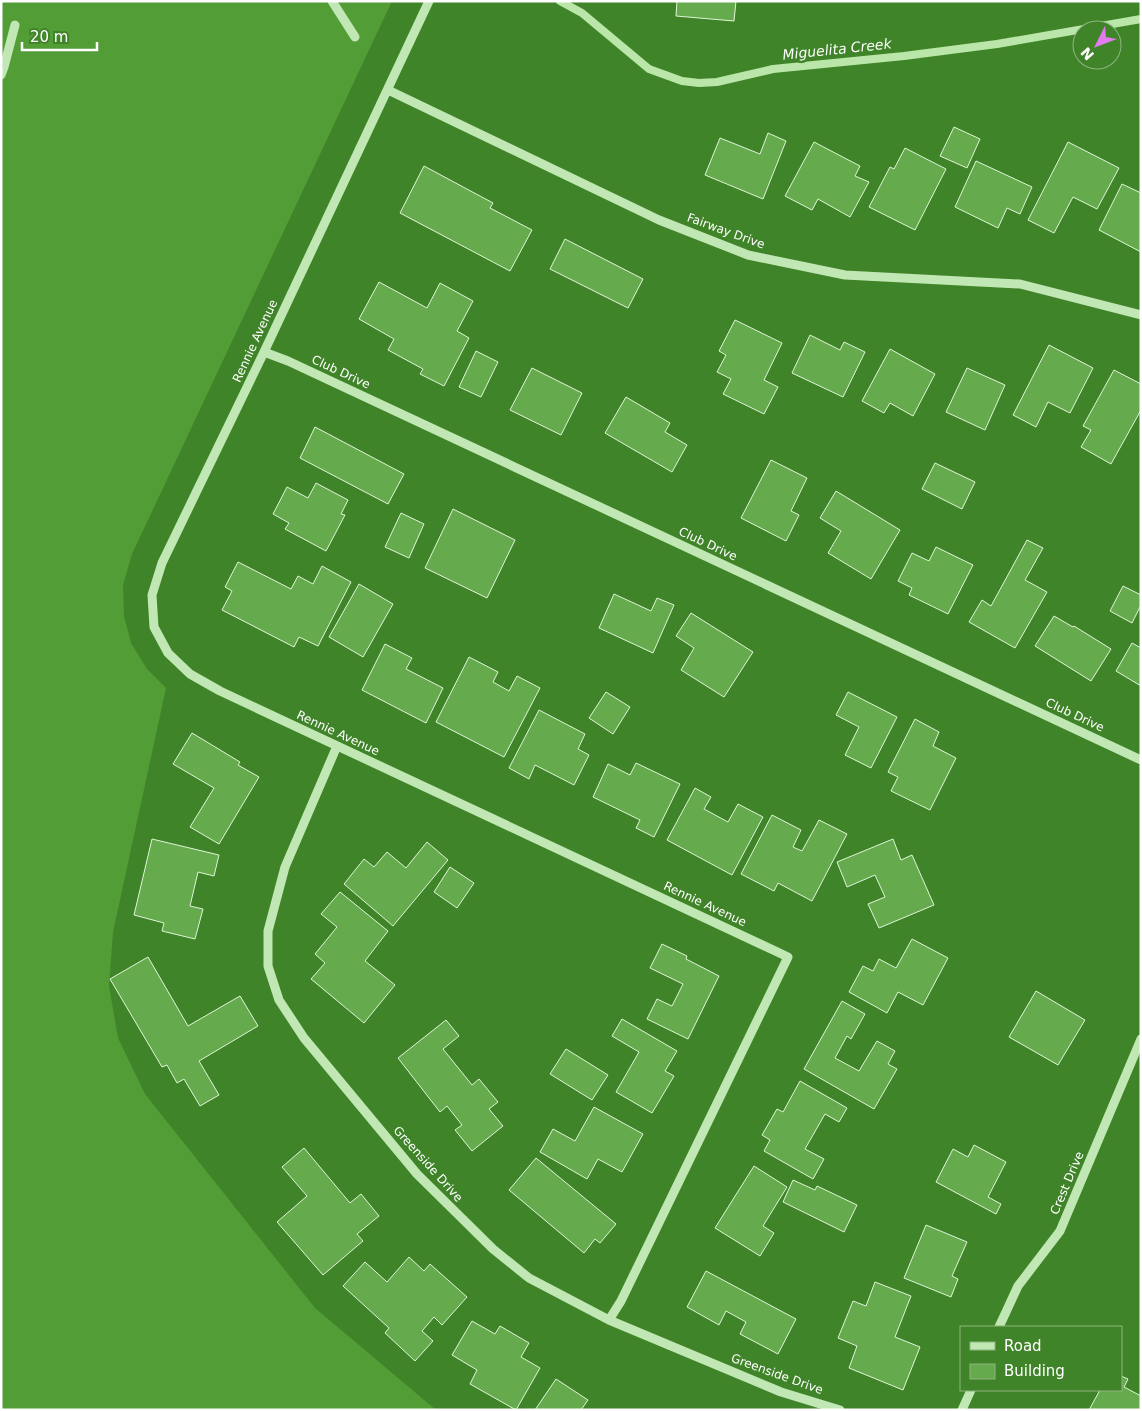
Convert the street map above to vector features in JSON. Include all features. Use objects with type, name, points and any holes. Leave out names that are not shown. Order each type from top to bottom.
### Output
[{"type":"street","points":[[332,1],[355,37]]},
{"type":"street","name":"Rennie Avenue","points":[[429,1],[264,352],[162,563],[152,595],[154,627],[168,653],[190,674],[220,691],[788,957],[621,1301],[609,1320]]},
{"type":"street","points":[[1,74],[16,24]]},
{"type":"street","name":"Fairway Drive","points":[[388,90],[659,220],[748,254],[844,275],[1020,284],[1141,315]]},
{"type":"street","name":"Club Drive","points":[[264,352],[300,367],[1141,760]]},
{"type":"street","name":"Greenside Drive","points":[[336,746],[285,867],[268,931],[268,966],[280,1000],[304,1038],[417,1174],[493,1249],[529,1278],[609,1320],[780,1392],[840,1410]]},
{"type":"street","name":"Crest Drive","points":[[1000,1326],[1018,1286],[1060,1230],[1141,1039]]},
{"type":"street","points":[[962,1410],[971,1391]]},
{"type":"green space","points":[[1,1],[392,1],[132,554],[123,585],[124,616],[131,643],[147,669],[166,688],[113,932],[109,986],[118,1038],[145,1094],[315,1308],[436,1410],[1,1410]]},
{"type":"building","points":[[677,1],[736,1],[734,21],[676,16]]},
{"type":"building","points":[[954,127],[980,139],[967,168],[940,156]]},
{"type":"building","points":[[768,133],[786,141],[763,199],[705,175],[720,138],[760,154]]},
{"type":"building","points":[[814,142],[860,166],[855,176],[869,182],[850,217],[818,199],[812,210],[785,196]]},
{"type":"building","points":[[1068,142],[1119,168],[1097,209],[1073,197],[1054,233],[1028,220]]},
{"type":"building","points":[[905,148],[946,169],[915,230],[869,207],[890,167],[894,169]]},
{"type":"building","points":[[976,161],[1032,187],[1020,214],[1007,208],[998,228],[955,207]]},
{"type":"building","points":[[424,166],[493,203],[490,208],[532,230],[510,271],[400,213]]},
{"type":"building","points":[[1122,184],[1141,193],[1141,252],[1099,230]]},
{"type":"building","points":[[565,239],[643,279],[628,308],[550,269]]},
{"type":"building","points":[[379,282],[427,308],[440,283],[473,301],[457,331],[469,338],[444,386],[420,374],[423,369],[388,350],[394,339],[359,319]]},
{"type":"building","points":[[735,320],[782,343],[764,380],[778,387],[764,414],[723,394],[731,379],[717,372],[726,355],[719,351]]},
{"type":"building","points":[[810,335],[840,350],[844,342],[865,352],[843,397],[792,373]]},
{"type":"building","points":[[1049,345],[1093,368],[1070,413],[1048,402],[1036,427],[1013,415]]},
{"type":"building","points":[[890,349],[935,374],[913,416],[890,403],[884,413],[862,401]]},
{"type":"building","points":[[476,351],[498,362],[481,397],[459,387]]},
{"type":"building","points":[[532,368],[582,393],[561,435],[510,410]]},
{"type":"building","points":[[967,368],[1005,385],[985,430],[946,412]]},
{"type":"building","points":[[1114,370],[1141,384],[1141,410],[1111,464],[1081,447],[1091,430],[1083,426]]},
{"type":"building","points":[[626,397],[670,423],[665,432],[687,445],[672,472],[605,433]]},
{"type":"building","points":[[315,427],[404,474],[388,504],[300,458]]},
{"type":"building","points":[[771,460],[807,478],[791,511],[799,515],[786,541],[741,518]]},
{"type":"building","points":[[935,463],[975,482],[962,509],[922,489]]},
{"type":"building","points":[[316,483],[348,500],[341,514],[345,515],[326,551],[285,529],[289,523],[273,514],[287,487],[308,498]]},
{"type":"building","points":[[836,491],[900,530],[871,579],[828,553],[841,531],[820,518]]},
{"type":"building","points":[[453,509],[515,540],[487,598],[425,568]]},
{"type":"building","points":[[401,513],[424,524],[409,558],[385,547]]},
{"type":"building","points":[[1027,540],[1043,548],[1025,580],[1047,592],[1015,648],[969,622],[982,600],[991,606]]},
{"type":"building","points":[[936,547],[973,565],[948,614],[909,595],[912,588],[898,581],[912,553],[929,561]]},
{"type":"building","points":[[238,562],[291,589],[298,576],[313,584],[322,566],[351,582],[318,646],[299,637],[294,647],[222,610],[232,591],[225,587]]},
{"type":"building","points":[[359,584],[393,604],[363,657],[329,637]]},
{"type":"building","points":[[1123,586],[1141,595],[1141,605],[1132,623],[1110,611]]},
{"type":"building","points":[[614,594],[651,611],[657,598],[674,605],[653,653],[599,628]]},
{"type":"building","points":[[691,613],[753,652],[724,697],[681,670],[694,648],[676,636]]},
{"type":"building","points":[[1054,616],[1111,649],[1091,681],[1035,646]]},
{"type":"building","points":[[1132,643],[1141,648],[1141,686],[1116,671]]},
{"type":"building","points":[[385,644],[412,658],[406,669],[443,688],[426,723],[362,690]]},
{"type":"building","points":[[469,657],[498,672],[493,682],[509,691],[517,676],[540,688],[504,757],[436,722]]},
{"type":"building","points":[[606,692],[630,707],[613,734],[589,718]]},
{"type":"building","points":[[848,692],[897,717],[871,768],[845,755],[859,727],[836,715]]},
{"type":"building","points":[[539,710],[585,734],[578,749],[589,755],[574,785],[535,765],[529,779],[509,768]]},
{"type":"building","points":[[915,719],[939,732],[933,746],[956,758],[930,810],[891,791],[898,777],[888,772]]},
{"type":"building","points":[[192,733],[240,762],[238,765],[259,777],[219,844],[190,827],[214,788],[173,764]]},
{"type":"building","points":[[636,763],[680,784],[654,837],[636,828],[640,820],[593,797],[608,764],[630,775]]},
{"type":"building","points":[[695,788],[711,797],[704,809],[728,822],[738,804],[763,817],[732,875],[667,840]]},
{"type":"building","points":[[772,815],[801,830],[793,847],[802,851],[819,820],[847,834],[812,901],[778,883],[774,891],[741,874]]},
{"type":"building","points":[[152,839],[219,855],[214,876],[198,872],[190,906],[203,909],[195,939],[162,931],[164,923],[134,915]]},
{"type":"building","points":[[893,839],[901,860],[912,855],[934,905],[879,928],[868,904],[885,897],[875,875],[847,887],[837,862]]},
{"type":"building","points":[[427,842],[448,860],[393,926],[344,884],[364,859],[374,867],[387,852],[406,868]]},
{"type":"building","points":[[450,867],[474,883],[457,908],[434,892]]},
{"type":"building","points":[[340,892],[388,931],[365,961],[395,985],[364,1023],[311,979],[325,963],[315,954],[337,927],[321,914]]},
{"type":"building","points":[[912,939],[948,958],[923,1005],[898,992],[887,1013],[849,992],[863,966],[873,971],[879,959],[896,968]]},
{"type":"building","points":[[662,944],[687,956],[686,959],[719,976],[688,1039],[647,1019],[657,999],[672,1006],[683,984],[650,968]]},
{"type":"building","points":[[148,957],[188,1026],[240,996],[258,1026],[199,1061],[219,1095],[200,1106],[184,1079],[177,1083],[167,1065],[162,1067],[110,979]]},
{"type":"building","points":[[1036,991],[1085,1020],[1058,1065],[1009,1037]]},
{"type":"building","points":[[842,1001],[865,1014],[851,1039],[847,1036],[835,1058],[859,1071],[877,1041],[895,1051],[888,1064],[897,1069],[874,1109],[804,1069]]},
{"type":"building","points":[[622,1019],[677,1051],[665,1071],[674,1076],[652,1113],[616,1092],[639,1052],[612,1036]]},
{"type":"building","points":[[446,1020],[459,1036],[443,1049],[472,1085],[479,1079],[498,1102],[489,1109],[503,1126],[472,1151],[455,1130],[462,1125],[447,1106],[440,1112],[398,1058]]},
{"type":"building","points":[[566,1049],[608,1075],[592,1100],[550,1074]]},
{"type":"building","points":[[800,1081],[847,1108],[839,1122],[825,1114],[805,1149],[824,1159],[813,1179],[764,1151],[770,1140],[762,1135],[777,1109],[783,1112]]},
{"type":"building","points":[[594,1107],[643,1134],[622,1172],[598,1159],[587,1179],[540,1152],[553,1129],[575,1141]]},
{"type":"building","points":[[974,1145],[1006,1162],[988,1197],[1001,1204],[996,1214],[936,1182],[953,1149],[968,1157]]},
{"type":"building","points":[[304,1148],[350,1203],[361,1194],[379,1216],[357,1234],[363,1241],[323,1275],[277,1222],[307,1196],[282,1167]]},
{"type":"building","points":[[536,1158],[616,1224],[600,1243],[595,1239],[584,1253],[509,1190]]},
{"type":"building","points":[[754,1166],[787,1187],[763,1226],[774,1233],[760,1256],[715,1228]]},
{"type":"building","points":[[793,1180],[815,1190],[817,1186],[857,1205],[844,1232],[783,1202]]},
{"type":"building","points":[[926,1225],[967,1242],[952,1276],[958,1279],[951,1297],[904,1278]]},
{"type":"building","points":[[409,1257],[424,1271],[430,1264],[467,1297],[442,1325],[434,1317],[422,1331],[433,1341],[415,1361],[385,1333],[389,1328],[343,1286],[365,1262],[387,1282]]},
{"type":"building","points":[[706,1271],[796,1319],[778,1354],[740,1334],[746,1322],[726,1311],[719,1325],[687,1307]]},
{"type":"building","points":[[875,1282],[911,1296],[895,1337],[920,1347],[903,1390],[849,1368],[857,1346],[838,1338],[853,1301],[866,1306]]},
{"type":"building","points":[[472,1321],[495,1334],[500,1326],[529,1343],[521,1357],[540,1368],[516,1410],[470,1384],[477,1370],[452,1355]]},
{"type":"building","points":[[1122,1376],[1128,1379],[1124,1387],[1141,1396],[1141,1410],[1089,1410],[1099,1391],[1122,1391]]},
{"type":"building","points":[[556,1379],[588,1400],[581,1410],[535,1410]]},
{"type":"waterway","name":"Miguelita Creek","points":[[560,1],[582,13],[649,69],[682,81],[699,83],[717,82],[773,69],[904,56],[997,44],[1141,19]]}]
